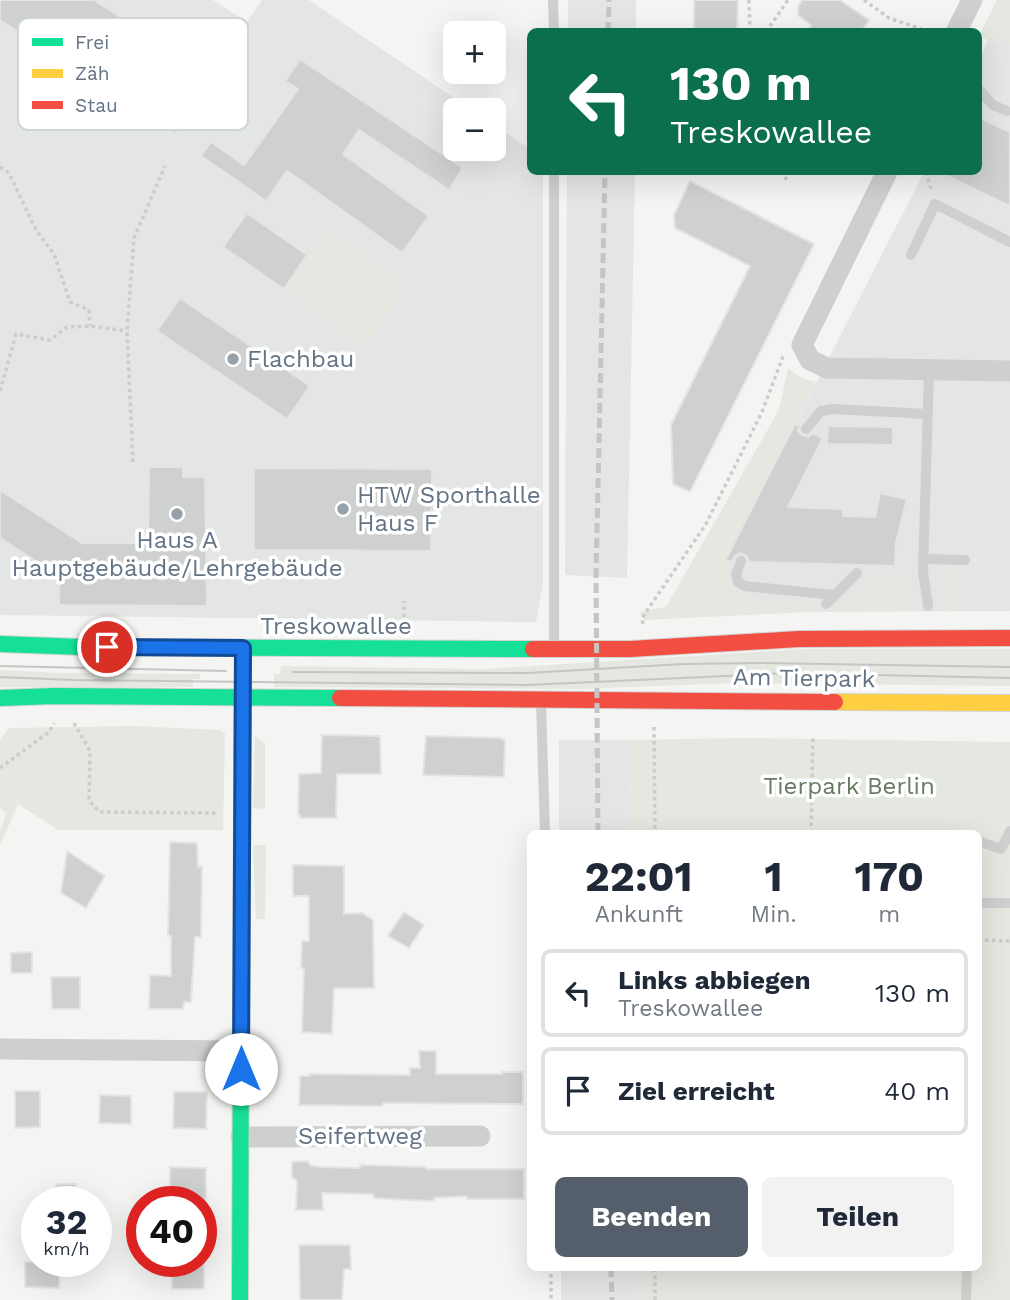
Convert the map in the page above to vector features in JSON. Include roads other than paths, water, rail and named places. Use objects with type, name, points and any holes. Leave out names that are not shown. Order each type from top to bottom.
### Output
[{"type":"main road","name":"Am Tierpark","points":[[630,649],[799,639],[1010,638]]},
{"type":"main road","name":"Treskowallee","points":[[0,644],[630,649]]},
{"type":"main road","points":[[240,1300],[243,648]]},
{"type":"main road","points":[[0,698],[541,701]]},
{"type":"main road","name":"Am Tierpark","points":[[541,701],[1010,703]]},
{"type":"street","points":[[958,28],[972,0]]},
{"type":"street","points":[[886,175],[802,345],[810,360],[827,368],[1010,371]]},
{"type":"street","points":[[0,1049],[241,1051]]},
{"type":"street","name":"Seifertweg","points":[[241,1136],[480,1136]]},
{"type":"lane","points":[[553,0],[554,28]]},
{"type":"lane","points":[[982,93],[993,105],[1007,111]]},
{"type":"lane","points":[[554,175],[554,649]]},
{"type":"lane","points":[[911,255],[935,205],[1010,242]]},
{"type":"lane","points":[[928,606],[923,559],[929,370]]},
{"type":"lane","points":[[806,429],[821,411],[834,409],[928,414]]},
{"type":"lane","points":[[923,559],[965,560]]},
{"type":"lane","points":[[741,561],[736,574],[738,582],[745,586],[830,600],[857,573]]},
{"type":"lane","points":[[541,701],[545,830]]},
{"type":"lane","points":[[982,842],[1001,849],[1010,831]]},
{"type":"lane","points":[[982,902],[1010,903]]},
{"type":"lane","points":[[966,1300],[967,1271]]},
{"type":"tram line","points":[[293,672],[528,673],[683,664],[757,663],[1010,667]]},
{"type":"tram line","points":[[0,666],[226,671]]},
{"type":"tram line","points":[[0,677],[527,685],[789,673],[1010,678]]},
{"type":"railway","points":[[608,28],[609,0]]},
{"type":"railway","points":[[598,830],[596,577],[605,175]]},
{"type":"railway","points":[[611,1271],[612,1300]]},
{"type":"place","name":"Flachbau","points":[[233,359]]},
{"type":"place","name":"HTW Sporthalle Haus F","points":[[343,509]]},
{"type":"place","name":"Haus A Hauptgebäude/Lehrgebäude","points":[[177,514]]},
{"type":"park label","name":"Tierpark Berlin","points":[[849,786]]}]
